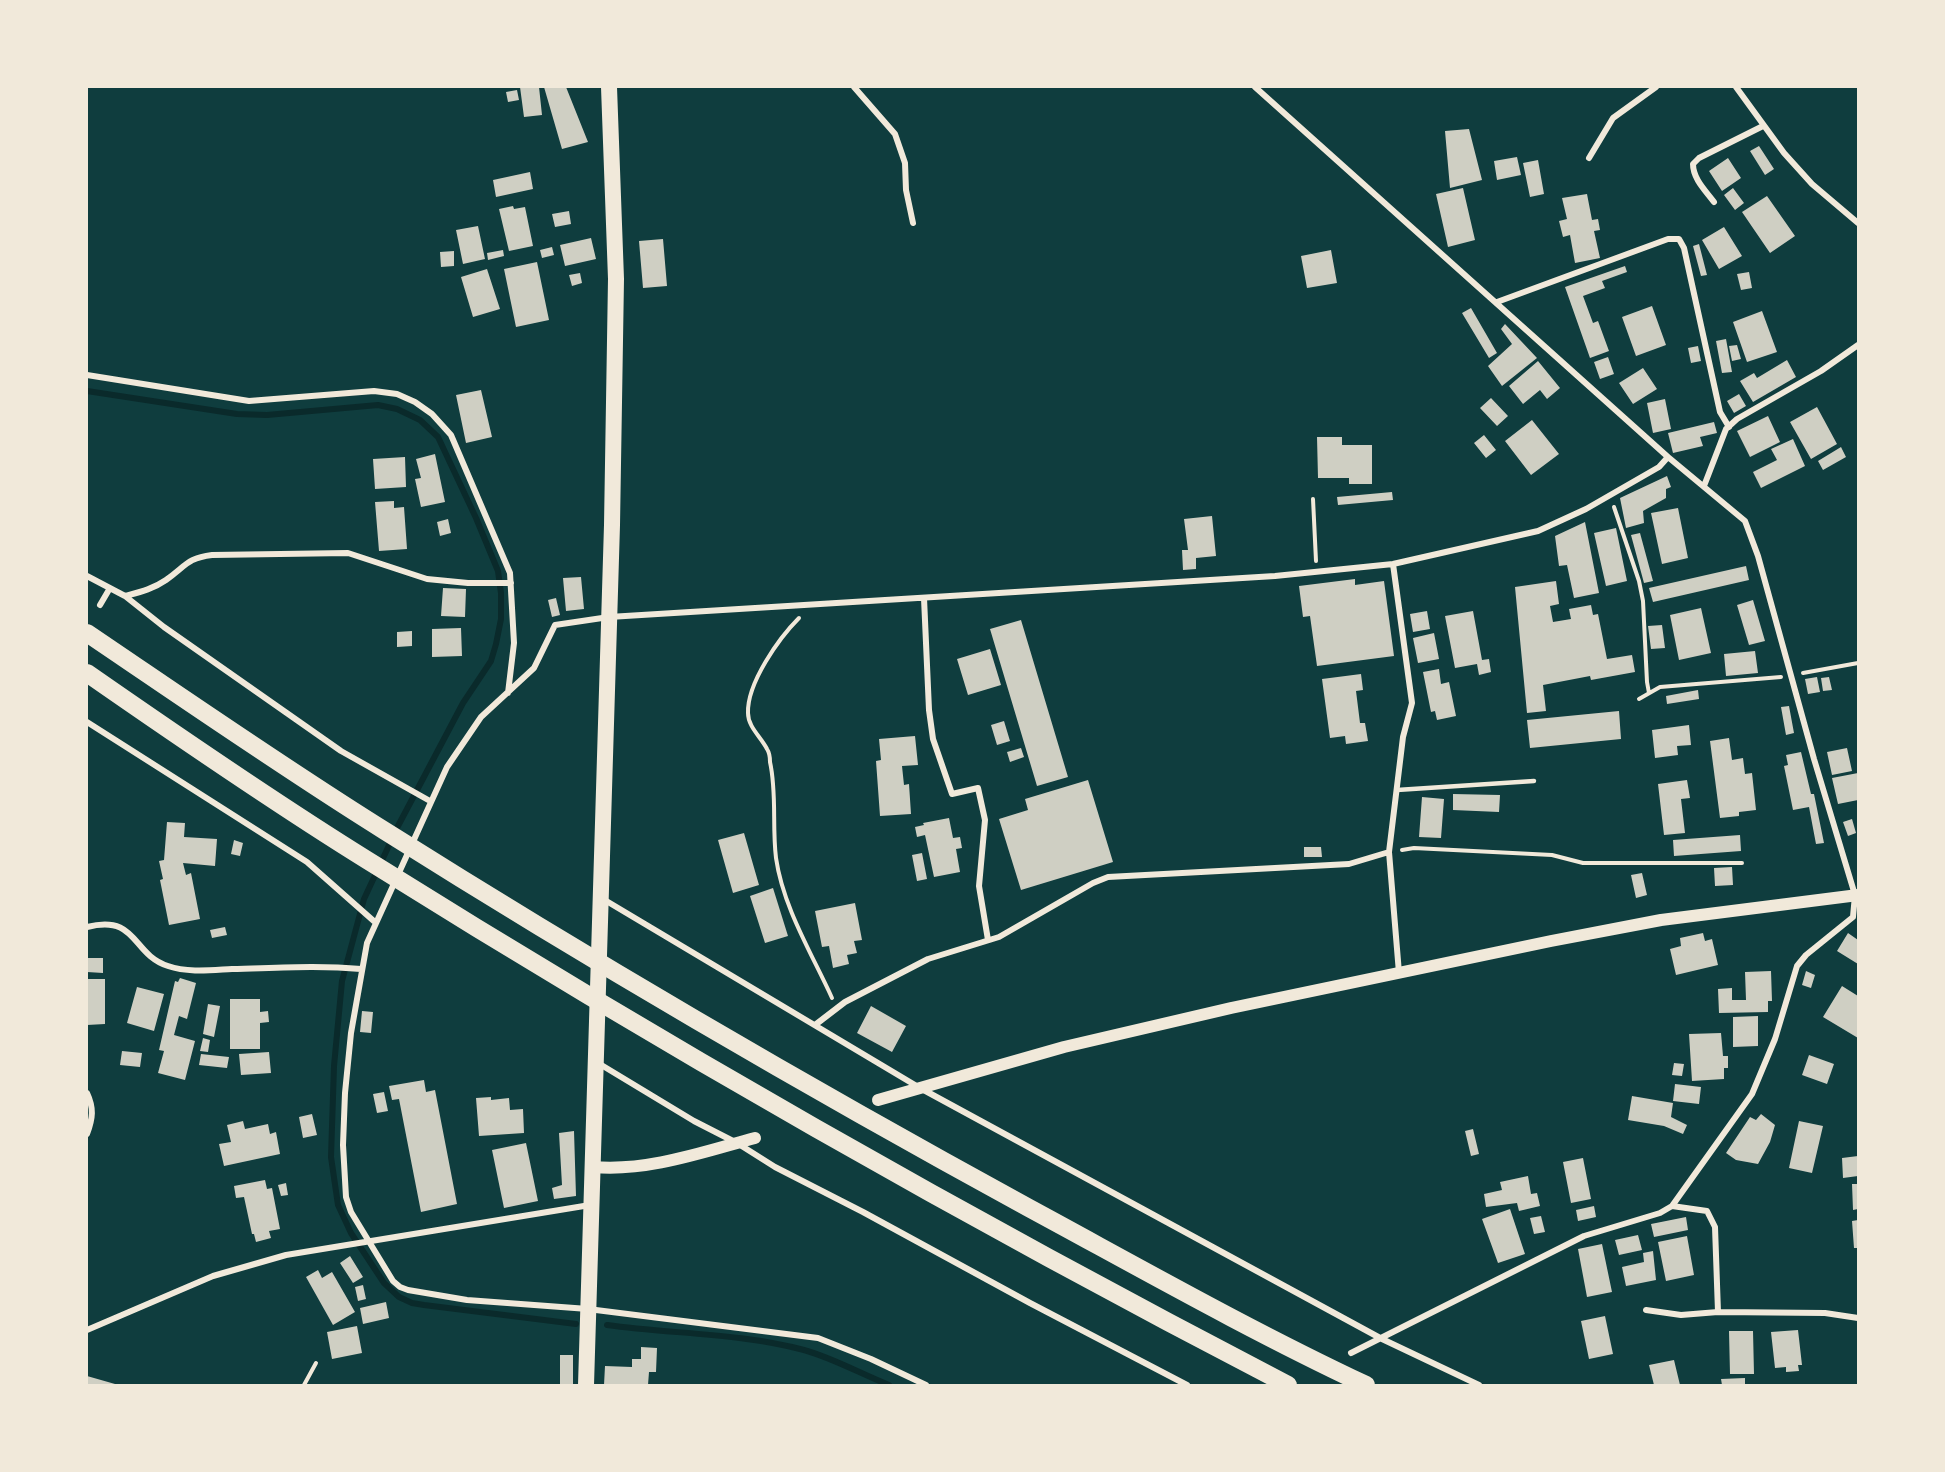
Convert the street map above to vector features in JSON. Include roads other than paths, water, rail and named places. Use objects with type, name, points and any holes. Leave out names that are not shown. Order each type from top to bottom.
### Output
[{"type":"highway","points":[[586,1385],[609,617],[616,279],[609,87]]},
{"type":"highway","points":[[87,633],[384,830],[615,972],[968,1175],[1176,1288],[1366,1385]]},
{"type":"highway","points":[[87,673],[364,858],[610,1009],[933,1195],[1147,1312],[1288,1385]]},
{"type":"main road","points":[[878,1100],[1064,1047],[1231,1008],[1661,920],[1856,895]]},
{"type":"main road","points":[[593,1167],[615,1169],[631,1167],[755,1138]]},
{"type":"street","points":[[854,87],[895,134],[905,163],[906,190],[913,223]]},
{"type":"street","points":[[1255,87],[1668,457],[1745,521],[1758,556],[1856,895],[1853,917],[1806,955],[1797,966],[1775,1039],[1752,1094],[1672,1206],[1660,1213],[1584,1236],[1351,1353]]},
{"type":"street","points":[[1589,158],[1613,117],[1656,87]]},
{"type":"street","points":[[1736,87],[1784,153],[1812,184],[1858,223]]},
{"type":"street","points":[[1714,202],[1698,181],[1693,171],[1693,164],[1699,158],[1763,126]]},
{"type":"street","points":[[1497,302],[1668,239],[1679,239],[1684,248],[1720,412],[1729,427]]},
{"type":"street","points":[[1704,486],[1726,429],[1737,419],[1821,371],[1858,345]]},
{"type":"street","points":[[87,375],[249,401],[374,391],[397,394],[415,402],[432,414],[451,435],[504,556],[511,583],[514,643],[508,694]]},
{"type":"street","points":[[926,1385],[871,1359],[818,1338],[588,1309],[467,1300],[408,1290],[393,1281],[366,1241],[346,1197],[343,1145],[350,1043],[361,969],[367,943],[430,801],[447,766],[481,717],[534,668],[555,625],[609,617],[1316,572],[1393,564],[1538,531],[1610,495],[1659,467],[1668,457]]},
{"type":"street","points":[[125,596],[148,590],[166,580],[195,557],[212,555],[348,553],[427,579],[492,584],[511,583]]},
{"type":"street","points":[[1393,564],[1412,703],[1403,736],[1389,852],[1399,974]]},
{"type":"street","points":[[87,576],[125,596],[164,627],[340,752],[430,801]]},
{"type":"street","points":[[100,605],[110,588]]},
{"type":"street","points":[[924,598],[929,710],[933,739],[952,794],[978,788],[985,820],[979,886],[988,940]]},
{"type":"street","points":[[87,722],[307,862],[376,922]]},
{"type":"street","points":[[814,1025],[845,1002],[928,959],[999,937],[1093,883],[1108,877],[1349,864],[1389,852]]},
{"type":"street","points":[[600,897],[920,1088],[1382,1339],[1479,1385]]},
{"type":"street","points":[[87,927],[115,924],[154,959],[168,967],[196,970],[361,969]]},
{"type":"street","points":[[596,1063],[775,1167],[1187,1385]]},
{"type":"street","points":[[87,1093],[93,1105],[92,1120],[87,1134]]},
{"type":"street","points":[[87,1330],[213,1276],[286,1255],[592,1204]]},
{"type":"street","points":[[1672,1206],[1707,1211],[1715,1227],[1718,1312]]},
{"type":"street","points":[[1646,1310],[1681,1315],[1718,1312],[1824,1314],[1858,1318]]},
{"type":"lane","points":[[1397,790],[1534,781]]},
{"type":"waterway","points":[[87,391],[237,414],[267,415],[378,405],[397,409],[420,420],[438,437],[498,571],[501,619],[491,661],[463,703],[398,826],[364,899],[342,981],[334,1066],[331,1157],[338,1205],[351,1233],[384,1283],[399,1297],[424,1305],[576,1324]]},
{"type":"waterway","points":[[607,1325],[780,1344],[826,1357],[889,1385]]}]
